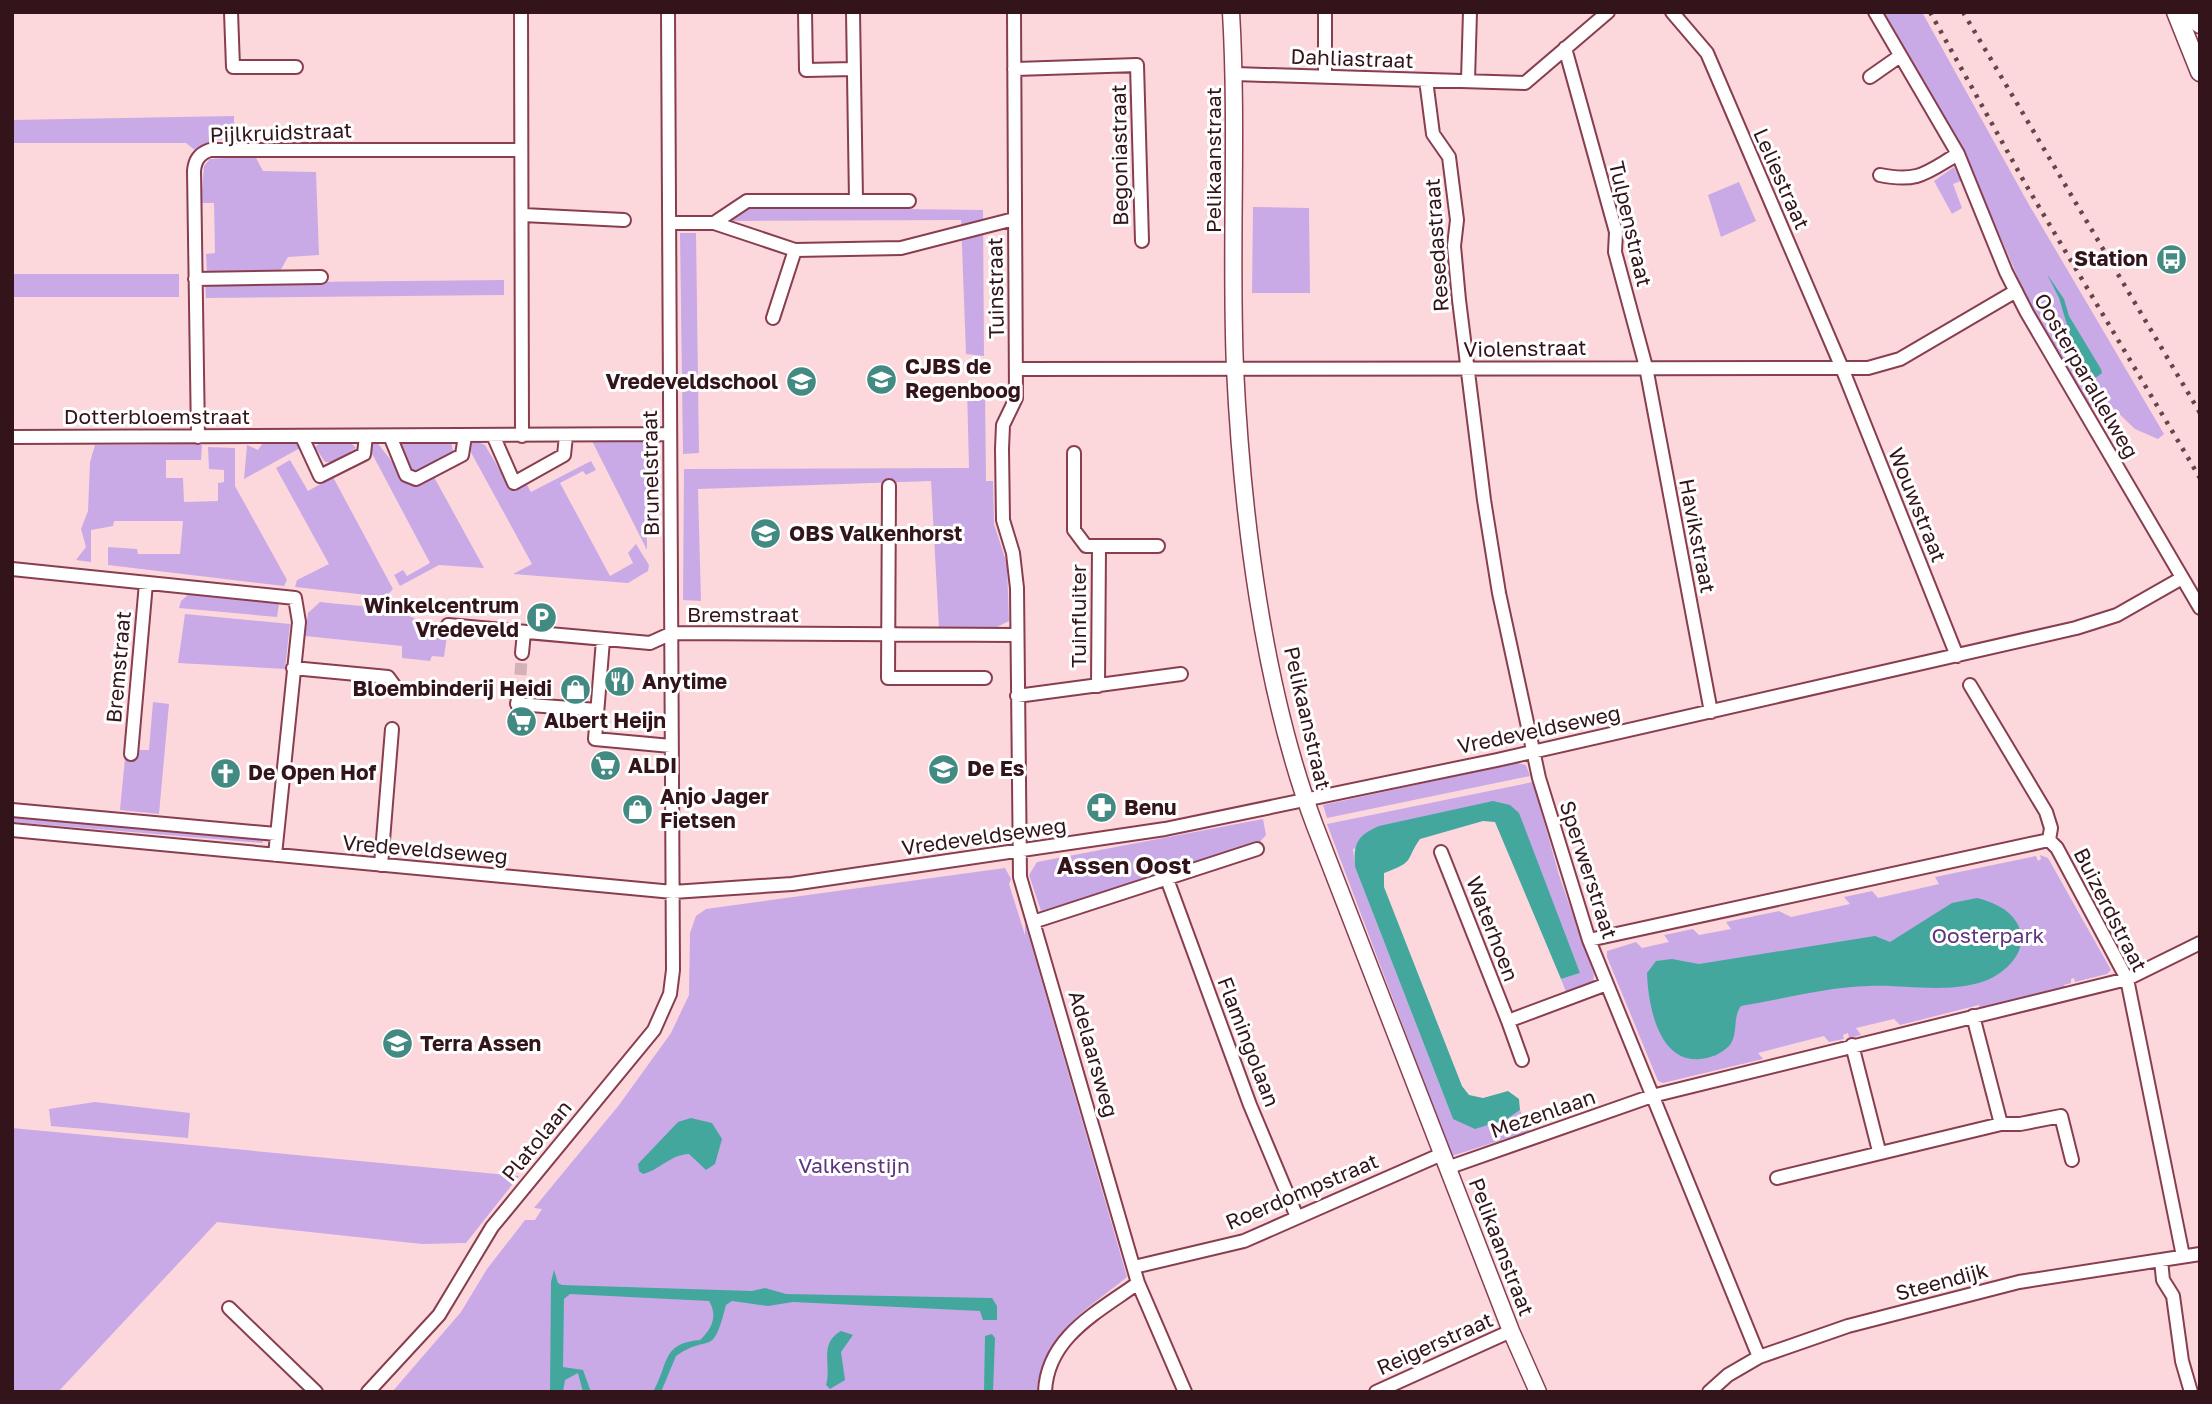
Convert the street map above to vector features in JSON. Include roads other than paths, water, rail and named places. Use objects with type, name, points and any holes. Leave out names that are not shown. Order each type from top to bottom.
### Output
[{"type":"main road","points":[[2176,12],[2200,72]]},
{"type":"main road","points":[[2195,12],[2200,24]]},
{"type":"street","points":[[231,12],[233,66],[296,67]]},
{"type":"street","points":[[521,12],[522,436]]},
{"type":"street","name":"Brunelstraat","points":[[668,12],[673,891]]},
{"type":"street","points":[[805,12],[806,70],[853,69]]},
{"type":"street","points":[[853,12],[856,200]]},
{"type":"street","name":"Tuinstraat","points":[[1014,12],[1016,398],[1003,425],[1002,449],[1003,520],[1016,565],[1017,851]]},
{"type":"street","name":"Pelikaanstraat","points":[[1231,12],[1235,74],[1235,368],[1243,475],[1261,608],[1284,726],[1305,799],[1511,1331],[1538,1392]]},
{"type":"street","points":[[1325,12],[1325,77]]},
{"type":"street","points":[[1468,80],[1470,12]]},
{"type":"street","points":[[1565,48],[1608,12]]},
{"type":"street","name":"Leliestraat","points":[[1672,12],[1707,53],[1842,368]]},
{"type":"street","name":"Oosterparallelweg","points":[[1875,12],[1958,154],[2016,291],[2200,608]]},
{"type":"street","name":"Dahliastraat","points":[[1235,74],[1525,83],[1565,48]]},
{"type":"street","name":"Tulpenstraat","points":[[1565,48],[1616,232],[1615,253],[1646,367]]},
{"type":"street","points":[[1870,77],[1900,56]]},
{"type":"street","name":"Begoniastraat","points":[[1014,69],[1137,65],[1142,241]]},
{"type":"street","name":"Resedastraat","points":[[1426,80],[1433,134],[1450,158],[1457,220],[1454,246],[1468,369]]},
{"type":"street","name":"Pijlkruidstraat","points":[[198,437],[194,171],[197,158],[202,152],[521,150]]},
{"type":"street","points":[[1880,175],[1895,178],[1926,175],[1958,154]]},
{"type":"street","points":[[713,223],[747,201],[909,201]]},
{"type":"street","points":[[523,215],[624,220]]},
{"type":"street","points":[[670,223],[713,223],[795,250],[901,248],[1014,219]]},
{"type":"street","points":[[773,318],[795,250]]},
{"type":"street","points":[[195,279],[321,278]]},
{"type":"street","name":"Violenstraat","points":[[1016,369],[1868,368],[1892,363],[2016,291]]},
{"type":"street","name":"Havikstraat","points":[[1646,367],[1711,712]]},
{"type":"street","name":"Wouwstraat","points":[[1842,368],[1957,656]]},
{"type":"street","name":"Sperwerstraat","points":[[1468,369],[1480,476],[1499,593],[1533,752],[1565,869],[1589,940],[1759,1357]]},
{"type":"street","name":"Dotterbloemstraat","points":[[12,437],[670,434]]},
{"type":"street","points":[[493,435],[514,483],[564,455],[566,436]]},
{"type":"street","points":[[302,437],[320,476],[364,454],[366,436]]},
{"type":"street","points":[[390,436],[406,475],[416,480],[463,455],[465,436]]},
{"type":"street","name":"Tuinfluiter","points":[[1074,453],[1074,530],[1086,546],[1158,546]]},
{"type":"street","points":[[889,486],[886,635],[888,678],[985,678]]},
{"type":"street","name":"Tuinfluiter","points":[[1098,686],[1099,547]]},
{"type":"street","name":"Bremstraat","points":[[12,569],[295,598],[299,622],[293,668]]},
{"type":"street","name":"Vredeveldseweg","points":[[12,830],[673,891],[792,884],[1165,829],[1533,752],[2106,620],[2182,578]]},
{"type":"street","name":"Bremstraat","points":[[131,754],[146,583]]},
{"type":"street","name":"Bremstraat","points":[[448,625],[650,643],[672,634],[1016,635]]},
{"type":"street","points":[[522,653],[524,632]]},
{"type":"street","points":[[603,640],[595,739],[671,746]]},
{"type":"street","points":[[275,855],[293,668],[388,677],[396,688]]},
{"type":"street","name":"Tuinfluiter","points":[[1017,696],[1181,674]]},
{"type":"street","name":"Buizerdstraat","points":[[1970,685],[2046,813],[2051,828],[2049,840],[2057,848],[2127,979],[2183,1256]]},
{"type":"street","points":[[519,692],[517,704],[597,710]]},
{"type":"street","points":[[381,865],[392,729]]},
{"type":"street","points":[[12,810],[276,834]]},
{"type":"street","points":[[1589,940],[2049,840]]},
{"type":"street","points":[[1033,922],[1257,849]]},
{"type":"street","name":"Adelaarsweg","points":[[1017,851],[1020,877],[1138,1283],[1185,1392]]},
{"type":"street","name":"Waterhoen","points":[[1441,852],[1522,1060]]},
{"type":"street","name":"Flamingolaan","points":[[1167,878],[1245,1093],[1297,1217]]},
{"type":"street","name":"Platolaan","points":[[368,1392],[439,1315],[492,1227],[654,1030],[666,1006],[672,981],[673,891]]},
{"type":"street","points":[[1652,1096],[2127,979],[2200,943]]},
{"type":"street","points":[[1508,1021],[1607,984]]},
{"type":"street","points":[[1973,1016],[2001,1124]]},
{"type":"street","points":[[1852,1045],[1880,1151]]},
{"type":"street","name":"Mezenlaan","points":[[1445,1161],[1652,1096]]},
{"type":"street","points":[[1777,1178],[1880,1151],[2001,1124],[2020,1125],[2061,1116],[2072,1160]]},
{"type":"street","name":"Roerdompstraat","points":[[1134,1267],[1244,1241],[1297,1217],[1445,1161]]},
{"type":"street","name":"Steendijk","points":[[1709,1392],[1728,1375],[1759,1357],[1848,1326],[2020,1282],[2200,1254]]},
{"type":"street","points":[[2161,1260],[2164,1280],[2173,1296],[2182,1361],[2190,1392]]},
{"type":"street","points":[[1045,1392],[1046,1373],[1054,1353],[1069,1334],[1138,1283]]},
{"type":"street","points":[[229,1308],[316,1392]]},
{"type":"street","name":"Reigerstraat","points":[[1376,1392],[1511,1331]]},
{"type":"water","points":[[2047,274],[2064,299],[2069,316],[2101,369],[2102,373],[2094,379],[2086,376],[2077,358],[2059,298]]},
{"type":"water","points":[[1493,801],[1510,805],[1519,813],[1580,973],[1561,979],[1495,822],[1483,821],[1420,839],[1405,863],[1384,873],[1384,887],[1462,1086],[1469,1095],[1483,1098],[1508,1091],[1519,1099],[1520,1110],[1507,1119],[1475,1129],[1453,1119],[1355,867],[1355,852],[1358,841],[1379,826]]},
{"type":"water","points":[[1977,898],[2009,913],[2021,933],[2018,953],[2005,969],[1990,979],[1951,988],[1869,986],[1837,989],[1741,1006],[1734,1037],[1729,1046],[1712,1057],[1700,1059],[1686,1058],[1674,1052],[1658,1029],[1650,1000],[1647,973],[1656,961],[1672,959],[1699,964],[1875,936],[1890,942],[1952,903]]},
{"type":"water","points":[[691,1118],[712,1123],[722,1139],[715,1164],[706,1170],[689,1154],[676,1157],[643,1174],[639,1171],[638,1164],[678,1122]]},
{"type":"water","points":[[554,1270],[558,1283],[562,1285],[752,1291],[765,1288],[786,1294],[992,1298],[997,1306],[997,1320],[983,1320],[980,1311],[793,1302],[768,1306],[732,1301],[726,1305],[713,1339],[676,1356],[661,1392],[653,1392],[672,1350],[678,1345],[700,1340],[708,1331],[713,1317],[709,1301],[570,1294],[564,1299],[563,1367],[583,1370],[591,1392],[583,1392],[578,1373],[565,1380],[563,1392],[550,1392],[551,1282]]},
{"type":"water","points":[[841,1331],[853,1335],[841,1352],[845,1380],[830,1389],[826,1385],[828,1349],[834,1336]]},
{"type":"water","points":[[992,1334],[995,1338],[993,1392],[984,1392],[985,1336]]},
{"type":"tunnel","points":[[519,693],[522,653]]},
{"type":"railway","points":[[1930,12],[2026,185],[2200,478]]},
{"type":"railway","points":[[1963,12],[2200,413]]},
{"type":"place","name":"Station","points":[[2171,259]]},
{"type":"place","name":"CJBS de Regenboog","points":[[882,379]]},
{"type":"place","name":"Vredeveldschool","points":[[801,382]]},
{"type":"place","name":"OBS Valkenhorst","points":[[766,534]]},
{"type":"place","name":"Winkelcentrum Vredeveld","points":[[542,618]]},
{"type":"place","name":"Anytime","points":[[619,682]]},
{"type":"place","name":"Bloembinderij Heidi","points":[[575,689]]},
{"type":"place","name":"Albert Heijn","points":[[521,721]]},
{"type":"place","name":"ALDI","points":[[605,766]]},
{"type":"place","name":"De Es","points":[[944,769]]},
{"type":"place","name":"De Open Hof","points":[[225,773]]},
{"type":"place","name":"Benu","points":[[1101,808]]},
{"type":"place","name":"Anjo Jager Fietsen","points":[[637,809]]},
{"type":"place","name":"Terra Assen","points":[[397,1044]]},
{"type":"district","name":"Assen Oost","points":[[1124,866]]},
{"type":"park label","name":"Oosterpark","points":[[1988,936]]},
{"type":"park label","name":"Valkenstijn","points":[[854,1166]]}]
